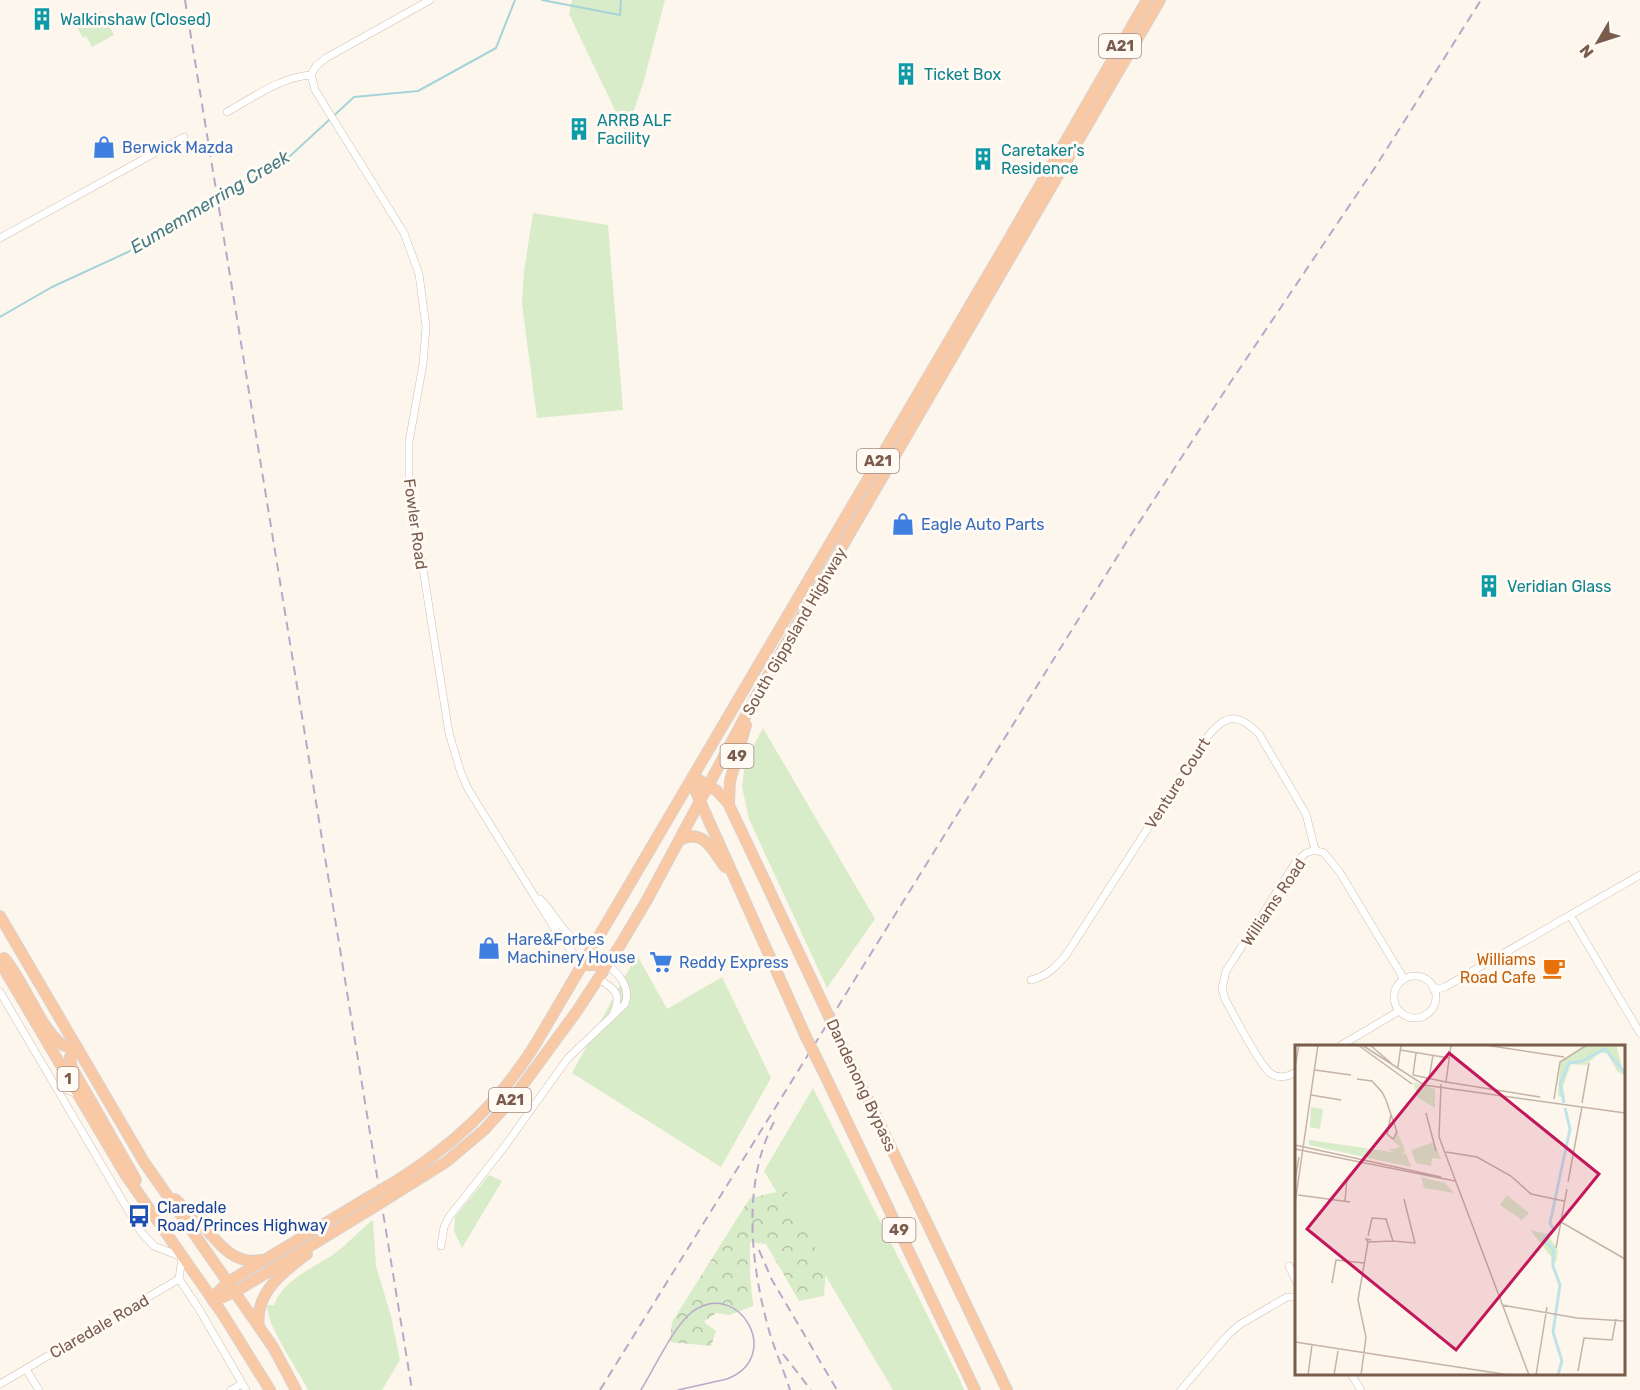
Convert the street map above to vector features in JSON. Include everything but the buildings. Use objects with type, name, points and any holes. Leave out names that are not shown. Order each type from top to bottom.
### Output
[{"type":"highway","name":"South Gippsland Highway","points":[[394,1188],[457,1138],[504,1090],[532,1051],[930,372],[1083,121],[1110,74],[1147,0]]},
{"type":"highway","name":"South Gippsland Highway","points":[[1110,74],[1160,0]]},
{"type":"highway","name":"South Gippsland Highway","points":[[213,1300],[228,1282],[266,1259],[446,1162],[497,1116],[545,1055],[607,965],[675,850],[753,702],[1015,251],[1083,121]]},
{"type":"highway","points":[[1005,246],[1015,251]]},
{"type":"highway","points":[[930,372],[941,378]]},
{"type":"highway","points":[[797,601],[807,607]]},
{"type":"highway","name":"49","points":[[732,810],[728,795],[729,786],[753,702]]},
{"type":"highway","name":"49","points":[[692,779],[709,786]]},
{"type":"highway","name":"Dandenong Bypass","points":[[692,779],[806,1037],[975,1390]]},
{"type":"highway","name":"Dandenong Bypass","points":[[709,786],[723,796],[732,810],[1006,1390]]},
{"type":"highway","name":"49","points":[[680,840],[692,835],[703,839],[742,891]]},
{"type":"highway","name":"1","points":[[0,916],[134,1145],[161,1188],[260,1327],[287,1370],[296,1390]]},
{"type":"highway","points":[[0,955],[14,970],[55,1038],[66,1047],[77,1047]]},
{"type":"highway","name":"1","points":[[0,962],[77,1094],[152,1215],[213,1300],[270,1390]]},
{"type":"highway","points":[[583,965],[607,965]]},
{"type":"highway","points":[[583,965],[598,979]]},
{"type":"highway","points":[[77,1047],[70,1058],[73,1071],[128,1165],[152,1215]]},
{"type":"highway","points":[[161,1188],[196,1218],[232,1255],[248,1262],[266,1259]]},
{"type":"highway","name":"South Gippsland Highway","points":[[213,1300],[235,1292],[336,1230],[370,1203]]},
{"type":"highway","points":[[260,1327],[259,1309],[274,1282],[336,1230]]},
{"type":"street","points":[[227,112],[288,79],[311,75],[318,64],[326,58],[430,0]]},
{"type":"street","name":"Fowler Road","points":[[311,75],[312,84],[325,107],[404,232],[413,253],[422,287],[425,349],[411,432],[408,472],[448,733],[468,789],[561,938],[583,965]]},
{"type":"street","points":[[0,238],[184,137]]},
{"type":"street","name":"Venture Court","points":[[1031,980],[1055,968],[1066,955],[1204,741],[1215,726],[1227,719],[1239,718],[1250,724],[1259,734],[1306,814],[1315,850]]},
{"type":"street","name":"Williams Road","points":[[1295,1073],[1290,1076],[1280,1077],[1270,1073],[1261,1062],[1225,999],[1222,988],[1226,971],[1296,862],[1305,853],[1315,850],[1324,853],[1339,871],[1404,979]]},
{"type":"street","points":[[1434,990],[1445,987],[1640,875]]},
{"type":"street","points":[[534,894],[548,906],[571,938],[582,943],[597,941]]},
{"type":"street","points":[[1570,915],[1640,1033]]},
{"type":"street","points":[[441,1246],[445,1225],[453,1211],[505,1146],[568,1058],[624,1007],[628,996],[619,975],[607,965]]},
{"type":"street","points":[[1418,977],[1431,984],[1434,990],[1434,1004],[1425,1015],[1411,1018],[1395,1005],[1395,991],[1404,979],[1418,977]]},
{"type":"street","points":[[598,979],[612,987],[617,993],[612,1017]]},
{"type":"street","points":[[0,992],[144,1236],[154,1246],[182,1257],[179,1279],[244,1387],[231,1390]]},
{"type":"street","points":[[1343,1045],[1400,1011]]},
{"type":"street","points":[[55,1085],[77,1094]]},
{"type":"street","points":[[1289,1266],[1295,1279]]},
{"type":"street","name":"Claredale Road","points":[[0,1384],[179,1279]]},
{"type":"street","points":[[1181,1390],[1239,1325],[1287,1297],[1295,1297]]},
{"type":"street","points":[[26,1369],[39,1390]]},
{"type":"street","points":[[1352,1375],[1361,1390]]},
{"type":"green space","points":[[572,0],[665,0],[643,84],[626,133],[569,14]]},
{"type":"green space","points":[[101,11],[114,35],[92,47],[86,36],[83,38],[76,25]]},
{"type":"green space","points":[[533,213],[608,225],[623,410],[537,418],[522,304],[524,271]]},
{"type":"green space","points":[[763,728],[875,919],[827,988],[749,819],[742,787],[745,761]]},
{"type":"green space","points":[[637,955],[667,1009],[722,977],[771,1078],[721,1167],[572,1073]]},
{"type":"green space","points":[[813,1088],[964,1390],[893,1390],[764,1171]]},
{"type":"green space","points":[[489,1175],[502,1181],[462,1248],[454,1231],[455,1217]]},
{"type":"green space","points":[[786,1190],[826,1269],[824,1296],[799,1301],[766,1244],[750,1242],[753,1306],[730,1315],[716,1313],[704,1322],[716,1331],[711,1346],[670,1342],[672,1322],[750,1198]]},
{"type":"green space","points":[[373,1220],[376,1266],[391,1316],[400,1360],[382,1390],[308,1390],[277,1335],[268,1314],[267,1305],[274,1305],[284,1288],[334,1254]]},
{"type":"waterway","name":"Eumemmerring Creek","points":[[0,317],[52,287],[128,252],[202,204],[289,157],[354,97],[418,91],[496,48],[515,0]]},
{"type":"waterway","name":"Eumemmerring Creek","points":[[542,0],[620,15],[621,0]]},
{"type":"tram line","points":[[641,1390],[671,1338],[692,1312],[709,1304],[725,1305],[739,1312],[748,1324],[754,1339],[752,1354],[744,1368],[727,1379],[678,1390]]},
{"type":"railway","points":[[185,0],[412,1390]]},
{"type":"railway","points":[[600,1390],[1127,541],[1376,166],[1481,0]]},
{"type":"railway","points":[[774,1122],[757,1172],[752,1227],[763,1309],[790,1390]]},
{"type":"railway","points":[[759,1250],[772,1280],[837,1390]]},
{"type":"railway","points":[[783,1354],[811,1390]]},
{"type":"place","name":"Walkinshaw (Closed)","points":[[42,19]]},
{"type":"place","name":"Ticket Box","points":[[906,74]]},
{"type":"place","name":"ARRB ALF Facility","points":[[579,129]]},
{"type":"place","name":"Berwick Mazda","points":[[104,147]]},
{"type":"place","name":"Caretaker's Residence","points":[[983,159]]},
{"type":"place","name":"Eagle Auto Parts","points":[[903,524]]},
{"type":"place","name":"Veridian Glass","points":[[1489,586]]},
{"type":"place","name":"Hare&Forbes Machinery House","points":[[489,948]]},
{"type":"place","name":"Reddy Express","points":[[661,962]]},
{"type":"place","name":"Williams Road Cafe","points":[[1554,968]]},
{"type":"place","name":"Claredale Road/Princes Highway","points":[[139,1216]]}]
